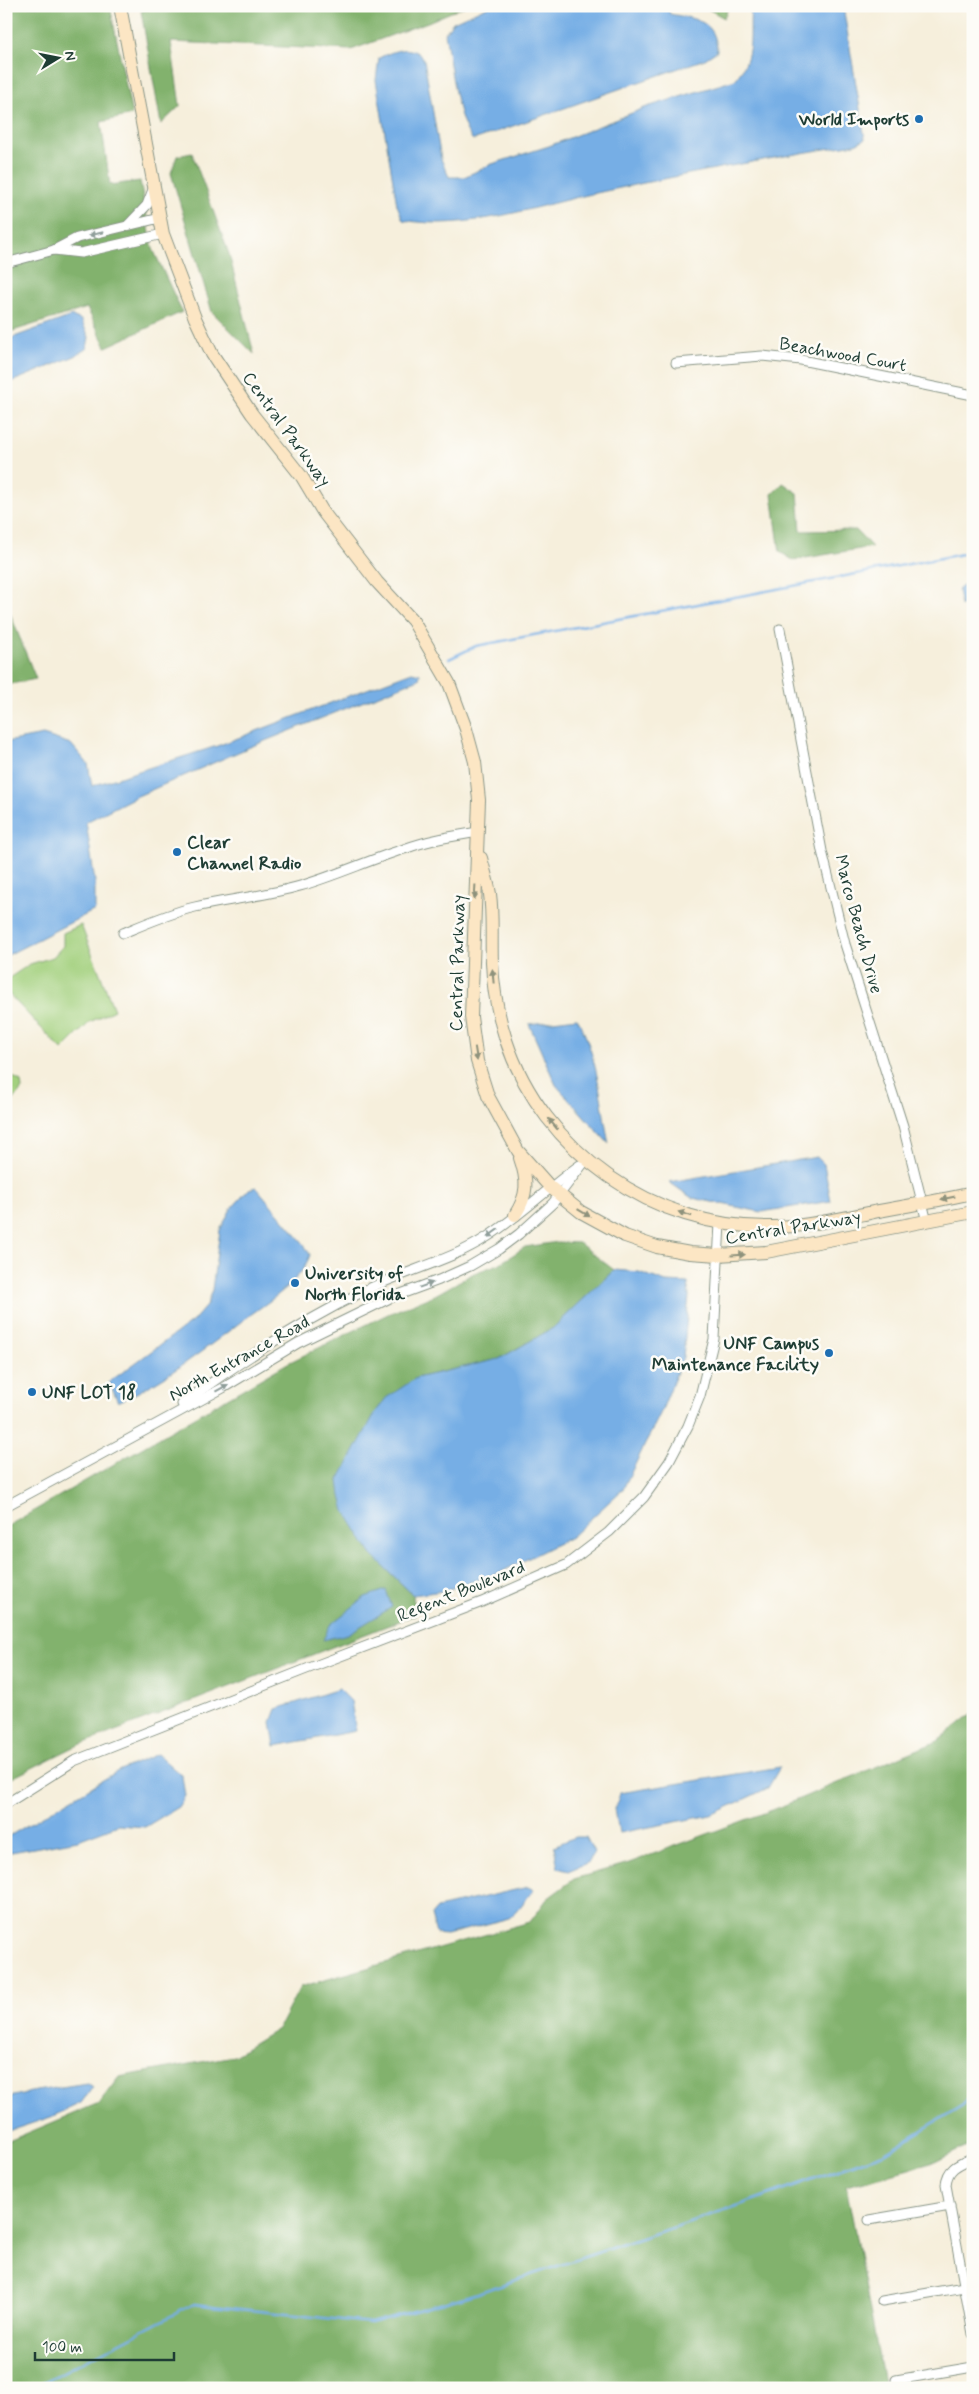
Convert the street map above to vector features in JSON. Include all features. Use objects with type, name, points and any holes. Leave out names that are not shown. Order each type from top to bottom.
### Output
[{"type":"street","name":"Central Parkway","points":[[120,6],[163,234],[195,318],[212,354],[252,414],[302,477],[323,512],[377,582],[413,621],[449,684],[466,729],[475,762],[479,800],[471,1016],[477,1061],[488,1096],[518,1151],[560,1196],[581,1212],[625,1236],[657,1247],[718,1256],[766,1252],[973,1212]]},
{"type":"street","points":[[126,226],[147,205],[154,187]]},
{"type":"street","points":[[6,263],[54,250],[77,238],[160,218]]},
{"type":"street","points":[[54,250],[81,252],[163,234]]},
{"type":"street","name":"Beachwood Court","points":[[676,362],[762,356],[801,360],[973,394]]},
{"type":"street","name":"Marco Beach Drive","points":[[780,629],[822,851],[845,944],[901,1118],[927,1222]]},
{"type":"street","name":"Central Parkway","points":[[478,838],[490,893],[494,987],[506,1040],[526,1086],[543,1112],[586,1160],[625,1187],[656,1204],[686,1215],[746,1227],[797,1226],[973,1193]]},
{"type":"street","points":[[124,933],[156,919],[195,907],[258,896],[299,886],[355,868],[403,849],[439,839],[478,838]]},
{"type":"street","points":[[514,1215],[522,1204],[527,1187],[518,1151]]},
{"type":"street","name":"North Entrance Road","points":[[164,1419],[216,1379],[290,1331],[366,1290],[465,1249],[487,1237],[550,1186],[586,1160]]},
{"type":"street","name":"North Entrance Road","points":[[6,1506],[223,1388],[298,1343],[390,1298],[470,1266],[519,1234],[560,1196],[586,1160]]},
{"type":"street","name":"Regent Boulevard","points":[[6,1804],[74,1761],[482,1602],[566,1565],[610,1532],[644,1496],[669,1462],[688,1426],[700,1396],[714,1339],[718,1298],[720,1223]]},
{"type":"street","points":[[326,1312],[332,1315],[349,1317]]},
{"type":"street","points":[[973,2158],[956,2166],[947,2177],[950,2206],[973,2334]]},
{"type":"street","points":[[869,2220],[950,2206]]},
{"type":"street","points":[[882,2301],[964,2287]]},
{"type":"street","points":[[896,2380],[973,2367]]},
{"type":"green space","points":[[6,6],[110,6],[132,115],[101,122],[110,185],[140,181],[153,249],[182,312],[106,347],[87,308],[6,333]]},
{"type":"green space","points":[[159,6],[465,6],[428,22],[351,50],[171,42],[180,106],[161,124],[141,11]]},
{"type":"green space","points":[[703,6],[729,6],[724,18]]},
{"type":"green space","points":[[192,153],[229,254],[254,354],[212,312],[171,173],[177,156]]},
{"type":"green space","points":[[783,483],[798,493],[801,531],[856,530],[872,547],[793,560],[780,552],[772,494]]},
{"type":"green space","points":[[6,603],[36,679],[6,685]]},
{"type":"green space","points":[[81,925],[114,1010],[90,1022],[62,1050],[6,991],[6,980],[30,964],[53,957],[63,946],[63,933]]},
{"type":"green space","points":[[6,1072],[21,1082],[22,1089],[6,1110]]},
{"type":"green space","points":[[558,1242],[579,1243],[614,1270],[553,1328],[499,1359],[416,1378],[339,1480],[371,1554],[413,1595],[415,1615],[74,1747],[6,1781],[6,1527],[286,1364],[388,1314],[435,1295],[474,1273],[499,1264],[525,1247]]},
{"type":"green space","points":[[973,1713],[973,2143],[935,2162],[846,2186],[885,2388],[6,2388],[6,2142],[99,2103],[119,2077],[234,2056],[278,2029],[300,1987],[530,1922],[547,1899],[574,1879],[629,1863],[775,1809],[938,1741]]},
{"type":"water","points":[[489,6],[667,6],[670,14],[696,20],[709,27],[716,41],[717,51],[705,59],[473,140],[467,131],[458,105],[445,33],[453,22]]},
{"type":"water","points":[[751,6],[843,6],[865,139],[855,144],[664,179],[478,220],[428,223],[403,220],[397,205],[376,80],[379,58],[397,51],[409,50],[415,51],[424,60],[441,159],[449,177],[464,177],[492,164],[549,146],[647,107],[735,80],[746,62],[750,44]]},
{"type":"water","points":[[72,316],[81,320],[89,337],[87,348],[75,356],[6,384],[6,340]]},
{"type":"water","points":[[973,583],[973,607],[961,606],[958,590],[964,585]]},
{"type":"water","points":[[412,672],[420,674],[419,679],[250,747],[133,798],[86,822],[95,882],[95,910],[6,956],[6,742],[43,735],[71,744],[88,764],[92,786],[217,746]]},
{"type":"water","points":[[577,1018],[590,1048],[609,1144],[556,1085],[529,1024]]},
{"type":"water","points":[[817,1157],[824,1164],[831,1201],[761,1212],[692,1198],[669,1182]]},
{"type":"water","points":[[256,1187],[304,1244],[310,1255],[305,1265],[283,1291],[200,1353],[152,1384],[118,1402],[109,1382],[193,1321],[206,1306],[212,1290],[220,1230],[231,1209],[249,1189]]},
{"type":"water","points":[[614,1270],[639,1272],[666,1282],[688,1283],[689,1296],[683,1357],[662,1410],[623,1489],[571,1537],[501,1572],[443,1591],[413,1595],[371,1554],[345,1511],[341,1496],[339,1480],[375,1413],[386,1398],[416,1378],[499,1359],[553,1328]]},
{"type":"water","points":[[386,1590],[392,1607],[348,1634],[323,1640],[330,1625],[365,1597]]},
{"type":"water","points":[[339,1689],[351,1701],[356,1731],[275,1746],[271,1722],[276,1709]]},
{"type":"water","points":[[157,1754],[182,1776],[185,1796],[178,1807],[145,1827],[118,1825],[78,1840],[6,1853],[6,1838],[118,1771]]},
{"type":"water","points":[[780,1767],[768,1788],[711,1815],[619,1833],[615,1809],[620,1793]]},
{"type":"water","points":[[575,1837],[586,1837],[594,1852],[589,1862],[568,1871],[558,1868],[554,1846]]},
{"type":"water","points":[[528,1887],[534,1890],[509,1918],[446,1935],[436,1934],[431,1915],[437,1908]]},
{"type":"water","points":[[87,2083],[93,2087],[81,2103],[51,2117],[6,2132],[6,2098],[30,2092]]},
{"type":"waterway","points":[[449,659],[476,646],[973,552]]},
{"type":"waterway","points":[[32,2388],[194,2304],[371,2323],[468,2296],[737,2206],[883,2154],[963,2105],[973,2092]]},
{"type":"place","name":"World Imports","points":[[919,119]]},
{"type":"place","name":"Clear Channel Radio","points":[[177,852]]},
{"type":"place","name":"University of North Florida","points":[[295,1283]]},
{"type":"place","name":"UNF Campus Maintenance Facility","points":[[829,1353]]},
{"type":"place","name":"UNF LOT 18","points":[[32,1392]]}]
